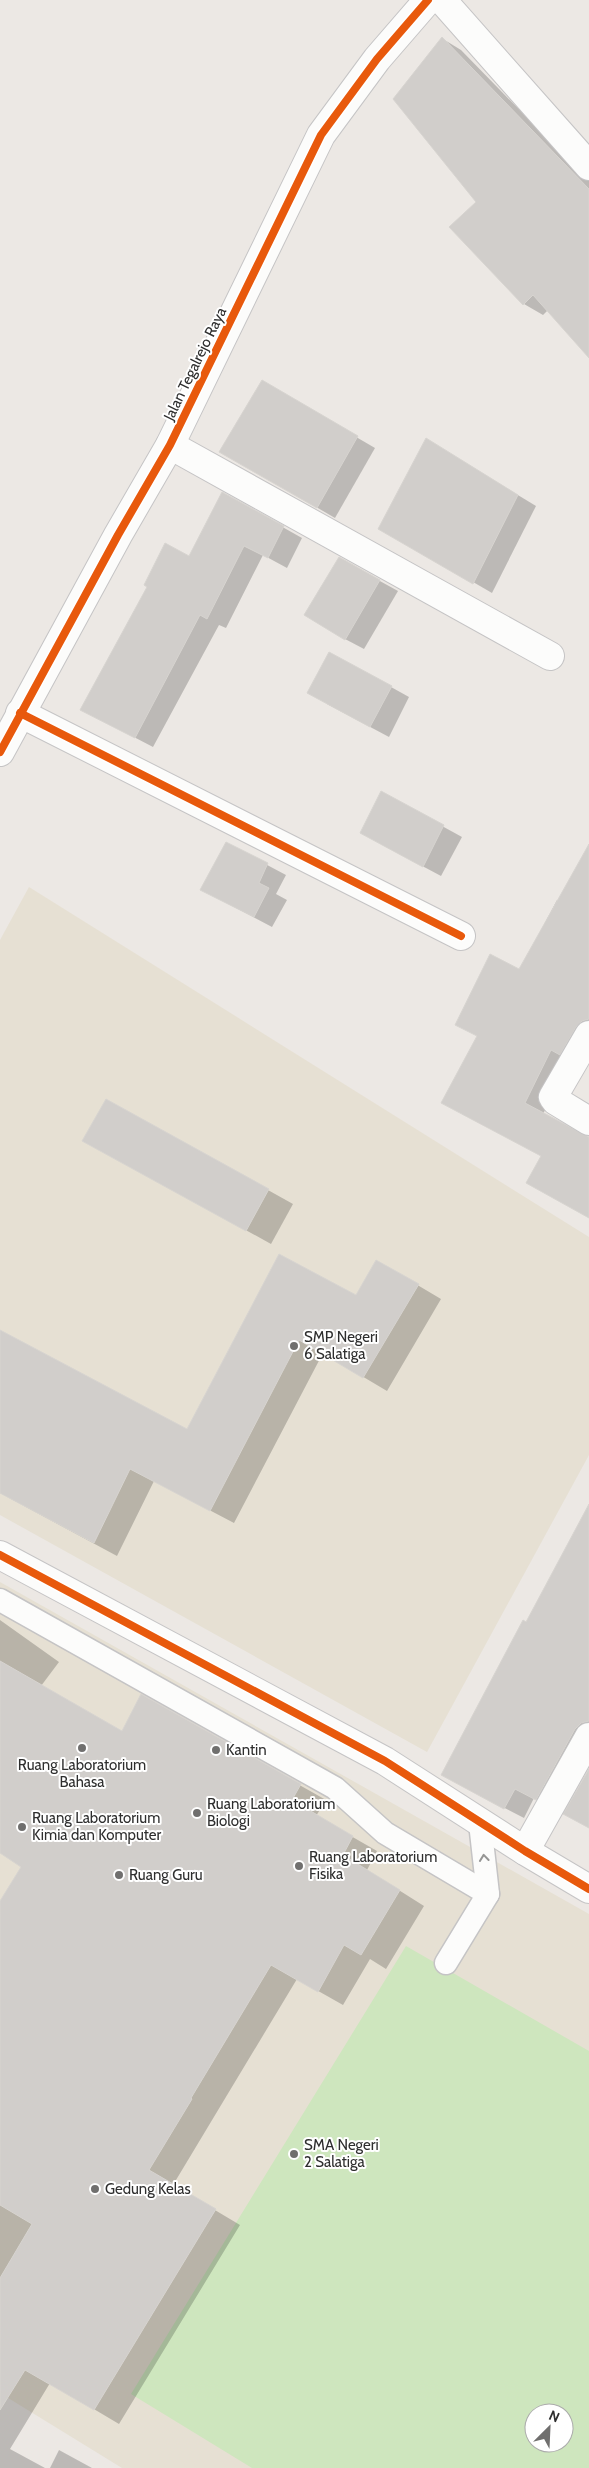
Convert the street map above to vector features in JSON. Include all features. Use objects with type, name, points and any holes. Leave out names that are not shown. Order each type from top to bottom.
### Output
[{"type":"street","name":"Jalan Tegalrejo Raya","points":[[0,752],[170,445],[322,134],[377,59],[428,0]]},
{"type":"street","points":[[442,0],[589,166]]},
{"type":"street","points":[[170,445],[550,656]]},
{"type":"street","points":[[20,713],[461,936]]},
{"type":"street","points":[[589,1035],[553,1097],[589,1121]]},
{"type":"street","points":[[0,1554],[385,1761],[480,1823],[589,1889]]},
{"type":"street","points":[[525,1851],[589,1737]]},
{"type":"lane","points":[[0,1600],[335,1788],[385,1833],[488,1894]]},
{"type":"lane","points":[[446,1963],[488,1894],[480,1823]]},
{"type":"shaded area","name":"SMP Negeri 6 Salatiga","points":[[29,887],[589,1237],[589,1455],[427,1752],[0,1515],[0,940]]},
{"type":"shaded area","name":"SMA Negeri 2 Salatiga","points":[[0,1582],[589,1914],[589,2468],[122,2468],[0,2393]]},
{"type":"green space","points":[[406,1946],[589,2051],[589,2468],[252,2468],[131,2394]]},
{"type":"building","points":[[442,37],[589,189],[589,358],[533,295],[523,305],[449,227],[476,202],[393,99]]},
{"type":"building","points":[[262,380],[358,436],[317,508],[219,452]]},
{"type":"building","points":[[426,438],[518,495],[473,584],[378,529]]},
{"type":"building","points":[[222,492],[284,526],[268,558],[244,546],[207,619],[200,615],[135,738],[80,710],[147,587],[144,585],[165,543],[189,556]]},
{"type":"building","points":[[339,557],[380,580],[345,640],[304,615]]},
{"type":"building","points":[[329,652],[392,686],[370,727],[307,693]]},
{"type":"building","points":[[381,791],[444,825],[423,867],[360,833]]},
{"type":"building","points":[[226,842],[268,863],[259,883],[269,888],[254,917],[200,890]]},
{"type":"building","points":[[589,844],[589,1019],[582,1021],[576,1027],[560,1055],[551,1050],[525,1103],[589,1137],[589,1218],[526,1183],[541,1156],[441,1103],[477,1036],[455,1025],[490,954],[519,969]]},
{"type":"building","points":[[106,1099],[269,1189],[246,1231],[82,1141]]},
{"type":"building","points":[[279,1254],[356,1295],[376,1260],[419,1284],[363,1378],[299,1340],[210,1511],[130,1469],[94,1543],[0,1493],[0,1330],[187,1429]]},
{"type":"building","points":[[589,1504],[589,1721],[581,1723],[575,1729],[536,1800],[515,1789],[504,1809],[441,1775],[523,1620],[526,1622]]},
{"type":"building","points":[[0,1661],[122,1731],[141,1694],[301,1784],[292,1800],[353,1836],[343,1855],[400,1890],[361,1955],[344,1945],[318,1992],[271,1965],[191,2098],[149,2170],[216,2209],[94,2410],[25,2370],[0,2410],[0,2278],[32,2224],[0,2205],[0,1901],[21,1867],[0,1853]]},
{"type":"building","points":[[589,1769],[589,1828],[563,1814]]},
{"type":"cycle path","points":[[0,752],[118,535],[170,445],[321,135],[377,59],[428,0]]},
{"type":"cycle path","points":[[20,713],[461,936]]},
{"type":"cycle path","points":[[0,1555],[385,1761],[525,1851],[589,1889]]},
{"type":"place","name":"SMP Negeri 6 Salatiga","points":[[294,1346]]},
{"type":"place","name":"Ruang Laboratorium Bahasa","points":[[82,1748]]},
{"type":"place","name":"Kantin","points":[[216,1750]]},
{"type":"place","name":"Ruang Laboratorium Biologi","points":[[197,1813]]},
{"type":"place","name":"Ruang Laboratorium Kimia dan Komputer","points":[[22,1827]]},
{"type":"place","name":"Ruang Laboratorium Fisika","points":[[299,1866]]},
{"type":"place","name":"Ruang Guru","points":[[119,1875]]},
{"type":"place","name":"SMA Negeri 2 Salatiga","points":[[294,2154]]},
{"type":"place","name":"Gedung Kelas","points":[[95,2189]]}]
